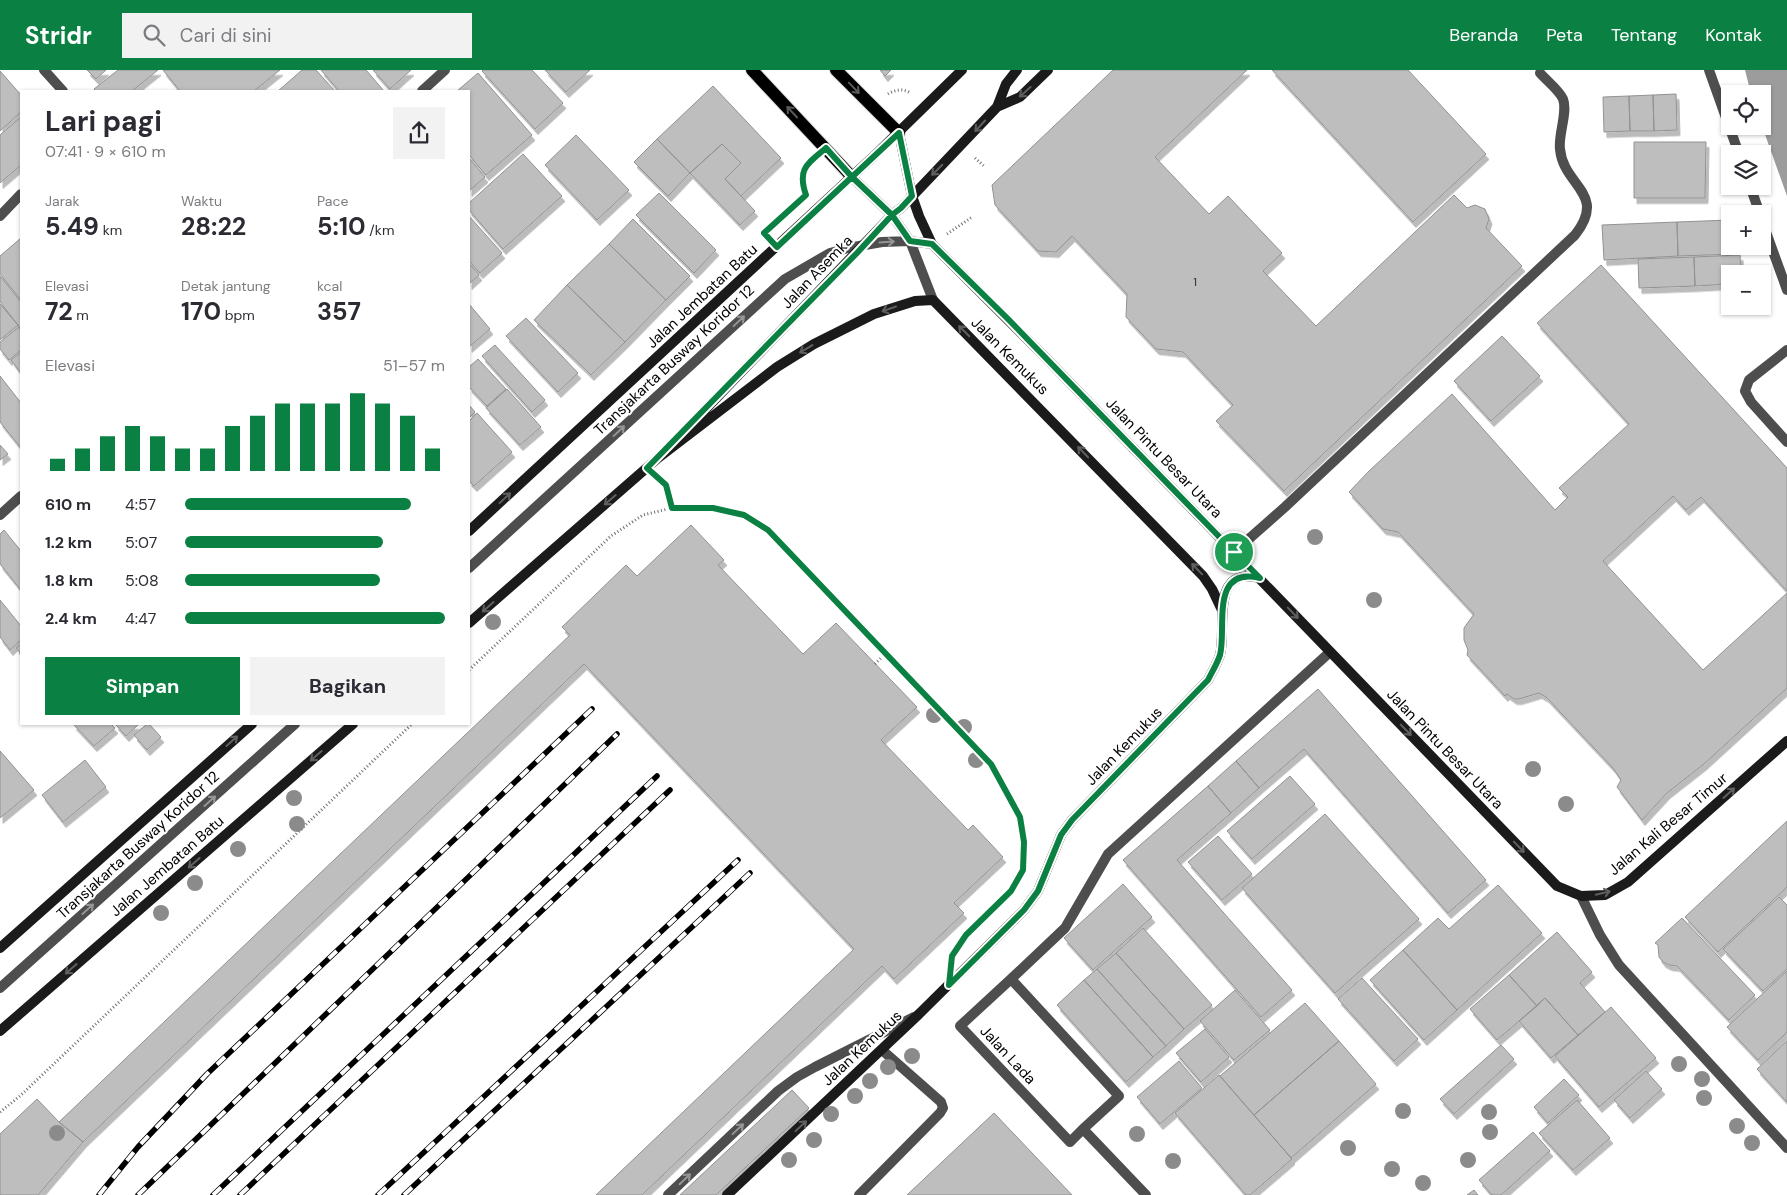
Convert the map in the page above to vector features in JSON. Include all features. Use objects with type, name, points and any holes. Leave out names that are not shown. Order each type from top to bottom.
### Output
[{"type":"main road","points":[[752,70],[852,177]]},
{"type":"main road","points":[[836,70],[899,133]]},
{"type":"main road","points":[[953,80],[958,70]]},
{"type":"main road","points":[[953,80],[962,70]]},
{"type":"main road","name":"Jalan Asemka","points":[[997,108],[1006,84],[1017,70]]},
{"type":"main road","name":"Jalan Asemka","points":[[658,458],[997,108],[1020,97],[1048,70]]},
{"type":"main road","name":"Jalan Jembatan Batu","points":[[470,530],[852,177],[953,80]]},
{"type":"main road","name":"Jalan Pintu Besar Utara","points":[[899,133],[912,196],[932,244],[1015,325],[1557,886]]},
{"type":"main road","points":[[470,622],[658,458],[777,367],[814,344],[874,314],[915,301],[933,300]]},
{"type":"main road","name":"Jalan Kemukus","points":[[727,1195],[920,1014],[1024,910],[1038,891],[1061,835],[1072,820],[1208,680],[1220,655],[1222,610],[1212,589],[1203,576],[933,300]]},
{"type":"main road","points":[[1222,610],[1224,594],[1234,581],[1245,576],[1260,578]]},
{"type":"main road","points":[[0,948],[251,725]]},
{"type":"main road","name":"Jalan Jembatan Batu","points":[[0,1032],[352,725]]},
{"type":"main road","name":"Jalan Kali Besar Timur","points":[[1557,886],[1581,896],[1605,895],[1628,882],[1787,741]]},
{"type":"street","points":[[44,70],[62,90]]},
{"type":"street","points":[[423,90],[445,70]]},
{"type":"street","points":[[1709,70],[1736,145]]},
{"type":"street","points":[[1234,552],[1554,255],[1575,235],[1584,223],[1588,210],[1585,197],[1564,164],[1560,149],[1564,106],[1562,98],[1540,73]]},
{"type":"street","points":[[852,177],[892,215],[910,241],[933,300]]},
{"type":"street","points":[[0,216],[20,195]]},
{"type":"street","name":"Transjakarta Busway Koridor 12","points":[[470,567],[785,279],[830,253],[848,248],[882,242],[910,241],[932,244]]},
{"type":"street","points":[[1771,246],[1787,290]]},
{"type":"street","points":[[1787,350],[1750,380],[1745,391],[1751,402],[1787,442]]},
{"type":"street","points":[[0,515],[20,497]]},
{"type":"street","name":"Jalan Lada","points":[[1011,979],[1120,1096],[1070,1142],[960,1026],[1065,928],[1108,854],[1330,652]]},
{"type":"street","name":"Transjakarta Busway Koridor 12","points":[[0,988],[294,725]]},
{"type":"street","points":[[1581,896],[1600,935],[1619,965],[1787,1148]]},
{"type":"street","points":[[668,1195],[778,1091],[797,1077],[920,1014]]},
{"type":"street","points":[[859,1195],[943,1108],[941,1102],[882,1050]]},
{"type":"street","points":[[1084,1129],[1146,1195]]},
{"type":"path","points":[[871,106],[891,92],[899,90],[908,91],[924,108]]},
{"type":"path","points":[[806,195],[802,182],[805,166],[826,148]]},
{"type":"path","points":[[932,244],[972,217]]},
{"type":"path","points":[[647,468],[666,485],[672,508]]},
{"type":"path","points":[[470,669],[611,536],[643,515],[672,508],[713,508],[744,515],[768,530],[991,764],[1020,817],[1024,842],[1023,870],[1011,891],[966,935],[962,942]]},
{"type":"path","points":[[875,664],[886,653]]},
{"type":"path","points":[[0,1112],[411,725]]},
{"type":"shaded area","points":[[1745,70],[1787,70],[1787,196],[1771,151],[1771,145],[1769,145],[1765,135],[1771,135],[1771,85],[1749,85]]},
{"type":"building","points":[[87,70],[106,70],[96,79]]},
{"type":"building","points":[[118,70],[158,70],[133,90],[94,89]]},
{"type":"building","points":[[163,70],[280,70],[255,90],[179,90]]},
{"type":"building","points":[[302,70],[316,70],[334,90],[279,90]]},
{"type":"building","points":[[321,70],[366,70],[383,90],[338,90]]},
{"type":"building","points":[[373,70],[411,70],[390,89]]},
{"type":"building","points":[[483,70],[532,70],[563,103],[535,129]]},
{"type":"building","points":[[545,70],[590,70],[566,92]]},
{"type":"building","points":[[880,70],[891,70],[885,76]]},
{"type":"building","points":[[1113,70],[1247,70],[1155,157],[1209,214],[1228,196],[1282,253],[1263,271],[1316,326],[1454,195],[1467,208],[1475,205],[1485,209],[1489,219],[1486,228],[1522,266],[1284,491],[1216,421],[1233,405],[1183,352],[1156,349],[1126,317],[1127,294],[1072,236],[1056,252],[1038,251],[995,205],[992,185]]},
{"type":"building","points":[[1272,70],[1408,70],[1486,154],[1413,222]]},
{"type":"building","points":[[0,71],[20,94],[20,113],[0,131]]},
{"type":"building","points":[[478,73],[532,135],[486,175],[470,156],[470,90],[458,90]]},
{"type":"building","points":[[713,86],[781,158],[741,196],[725,179],[741,163],[722,144],[690,173],[657,139]]},
{"type":"building","points":[[1676,94],[1677,130],[1654,131],[1653,95]]},
{"type":"building","points":[[1653,95],[1654,131],[1630,131],[1629,96]]},
{"type":"building","points":[[1629,96],[1630,131],[1604,132],[1603,97]]},
{"type":"building","points":[[20,118],[20,166],[0,183],[0,135]]},
{"type":"building","points":[[576,135],[629,190],[597,220],[545,165]]},
{"type":"building","points":[[657,139],[690,173],[668,196],[634,162]]},
{"type":"building","points":[[1634,142],[1706,142],[1705,198],[1634,198]]},
{"type":"building","points":[[722,144],[741,163],[725,179],[755,211],[740,225],[690,173]]},
{"type":"building","points":[[523,154],[562,196],[503,249],[470,211],[470,202]]},
{"type":"building","points":[[470,159],[485,177],[470,190]]},
{"type":"building","points":[[659,193],[716,250],[694,273],[636,215]]},
{"type":"building","points":[[470,217],[502,253],[480,273],[470,262]]},
{"type":"building","points":[[633,219],[690,276],[666,300],[609,244]]},
{"type":"building","points":[[1721,220],[1721,255],[1678,256],[1677,222]]},
{"type":"building","points":[[1677,222],[1678,256],[1604,260],[1602,225]]},
{"type":"building","points":[[20,239],[20,299],[0,274],[0,256]]},
{"type":"building","points":[[609,244],[666,300],[625,342],[567,285]]},
{"type":"building","points":[[1740,255],[1741,265],[1721,265],[1721,285],[1695,286],[1694,257]]},
{"type":"building","points":[[1694,257],[1695,286],[1639,288],[1638,259]]},
{"type":"building","points":[[470,264],[479,275],[470,283]]},
{"type":"building","points":[[1601,265],[1787,468],[1787,591],[1701,497],[1686,510],[1673,496],[1603,561],[1703,670],[1787,593],[1787,688],[1704,764],[1667,793],[1642,820],[1617,787],[1621,780],[1613,768],[1546,697],[1539,693],[1519,699],[1514,699],[1507,694],[1505,696],[1467,655],[1468,650],[1464,640],[1464,628],[1474,614],[1398,532],[1383,529],[1349,492],[1452,394],[1555,510],[1568,497],[1559,488],[1629,424],[1537,323]]},
{"type":"building","points":[[0,276],[20,301],[20,328],[0,302]]},
{"type":"building","points":[[567,285],[625,342],[591,375],[534,320]]},
{"type":"building","points":[[0,304],[18,325],[0,340]]},
{"type":"building","points":[[470,305],[490,329],[470,346]]},
{"type":"building","points":[[526,318],[578,373],[558,392],[506,336]]},
{"type":"building","points":[[19,327],[20,351],[9,360],[0,349],[0,342]]},
{"type":"building","points":[[1502,336],[1540,376],[1491,421],[1454,381]]},
{"type":"building","points":[[495,345],[545,400],[532,412],[482,356]]},
{"type":"building","points":[[20,353],[20,372],[11,360]]},
{"type":"building","points":[[478,359],[506,389],[487,406],[470,388],[470,366]]},
{"type":"building","points":[[0,376],[20,402],[20,447],[0,422]]},
{"type":"building","points":[[507,389],[541,427],[520,445],[486,408]]},
{"type":"building","points":[[470,406],[475,412],[470,417]]},
{"type":"building","points":[[477,413],[512,452],[474,486],[470,482],[470,420]]},
{"type":"building","points":[[0,445],[8,454],[0,460]]},
{"type":"building","points":[[691,525],[724,560],[718,565],[803,654],[836,623],[917,707],[881,740],[968,830],[973,825],[1003,857],[954,903],[964,913],[894,979],[882,966],[642,1195],[596,1195],[854,949],[584,664],[83,1142],[59,1122],[570,635],[562,627],[626,565],[637,576]]},
{"type":"building","points":[[4,530],[20,550],[20,589],[0,564],[0,534]]},
{"type":"building","points":[[0,600],[20,625],[20,641],[10,650],[0,637]]},
{"type":"building","points":[[20,645],[20,653],[16,648]]},
{"type":"building","points":[[1318,689],[1486,880],[1448,913],[1304,749],[1259,788],[1236,761]]},
{"type":"building","points":[[74,725],[112,725],[115,728],[94,746]]},
{"type":"building","points":[[116,725],[138,725],[126,736]]},
{"type":"building","points":[[146,725],[150,725],[161,737],[147,750],[134,735]]},
{"type":"building","points":[[0,751],[34,790],[0,818]]},
{"type":"building","points":[[85,760],[106,787],[63,822],[42,795]]},
{"type":"building","points":[[1236,761],[1259,788],[1231,813],[1208,786]]},
{"type":"building","points":[[1290,776],[1315,804],[1252,859],[1227,831]]},
{"type":"building","points":[[1208,786],[1231,813],[1177,860],[1292,990],[1261,1017],[1123,860]]},
{"type":"building","points":[[1325,814],[1419,919],[1335,993],[1242,888]]},
{"type":"building","points":[[1787,821],[1787,887],[1718,952],[1685,917]]},
{"type":"building","points":[[1218,836],[1252,874],[1222,900],[1188,862]]},
{"type":"building","points":[[1123,884],[1152,917],[1093,970],[1064,938]]},
{"type":"building","points":[[1498,885],[1542,933],[1457,1010],[1403,950],[1438,918],[1449,929]]},
{"type":"building","points":[[1779,897],[1787,905],[1787,969],[1763,991],[1723,949]]},
{"type":"building","points":[[1682,918],[1755,995],[1729,1020],[1677,966],[1663,962],[1659,957],[1658,945],[1655,943]]},
{"type":"building","points":[[1143,928],[1212,1005],[1184,1029],[1116,953]]},
{"type":"building","points":[[1557,932],[1592,972],[1580,983],[1605,1012],[1578,1035],[1545,998],[1537,1006],[1509,975]]},
{"type":"building","points":[[1403,950],[1457,1010],[1424,1040],[1370,980]]},
{"type":"building","points":[[1116,953],[1184,1029],[1166,1046],[1097,969]]},
{"type":"building","points":[[1097,969],[1166,1046],[1153,1057],[1084,980]]},
{"type":"building","points":[[1787,971],[1787,1032],[1758,1060],[1727,1027]]},
{"type":"building","points":[[1509,975],[1537,1006],[1497,1040],[1470,1009]]},
{"type":"building","points":[[1362,978],[1418,1039],[1394,1061],[1338,999]]},
{"type":"building","points":[[1084,980],[1153,1057],[1126,1082],[1057,1005]]},
{"type":"building","points":[[1235,990],[1270,1030],[1234,1060],[1200,1021]]},
{"type":"building","points":[[1545,998],[1578,1035],[1551,1058],[1519,1021]]},
{"type":"building","points":[[1305,1003],[1339,1041],[1254,1115],[1220,1076]]},
{"type":"building","points":[[1611,1007],[1656,1058],[1599,1107],[1555,1056]]},
{"type":"building","points":[[1205,1029],[1229,1057],[1201,1082],[1176,1053]]},
{"type":"building","points":[[1339,1041],[1376,1084],[1291,1158],[1254,1115]]},
{"type":"building","points":[[1787,1041],[1787,1102],[1757,1069]]},
{"type":"building","points":[[1501,1045],[1514,1059],[1454,1114],[1440,1099]]},
{"type":"building","points":[[1179,1061],[1202,1088],[1160,1124],[1137,1097]]},
{"type":"building","points":[[1646,1071],[1662,1089],[1630,1118],[1614,1100]]},
{"type":"building","points":[[1219,1075],[1292,1159],[1250,1195],[1246,1195],[1175,1113]]},
{"type":"building","points":[[1564,1079],[1579,1095],[1548,1123],[1534,1107]]},
{"type":"building","points":[[792,1090],[809,1108],[716,1195],[680,1195]]},
{"type":"building","points":[[37,1099],[59,1122],[83,1142],[38,1195],[0,1195],[0,1134]]},
{"type":"building","points":[[1577,1100],[1610,1138],[1573,1170],[1539,1133]]},
{"type":"building","points":[[994,1113],[1072,1195],[907,1195]]},
{"type":"building","points":[[1533,1132],[1550,1151],[1501,1195],[1492,1195],[1479,1180]]},
{"type":"building","points":[[1474,1190],[1478,1195],[1467,1195]]},
{"type":"railway","points":[[99,1195],[138,1147],[207,1074],[592,709]]},
{"type":"railway","points":[[138,1195],[617,734]]},
{"type":"railway","points":[[213,1195],[657,776]]},
{"type":"railway","points":[[240,1195],[670,790]]},
{"type":"railway","points":[[378,1195],[738,860]]},
{"type":"railway","points":[[404,1195],[750,873]]},
{"type":"route","points":[[1234,552],[1008,319],[932,244],[910,241],[892,215],[852,177],[826,148],[805,166],[802,182],[806,195],[764,233],[777,247],[852,177],[899,133],[912,196],[892,215],[647,468],[666,485],[672,508],[713,508],[744,515],[768,530],[991,764],[1020,817],[1024,842],[1023,870],[1011,891],[966,935],[952,956],[949,985],[1024,910],[1038,891],[1061,835],[1072,820],[1208,680],[1220,655],[1224,594],[1234,581],[1245,576],[1260,578],[1234,552]]}]
